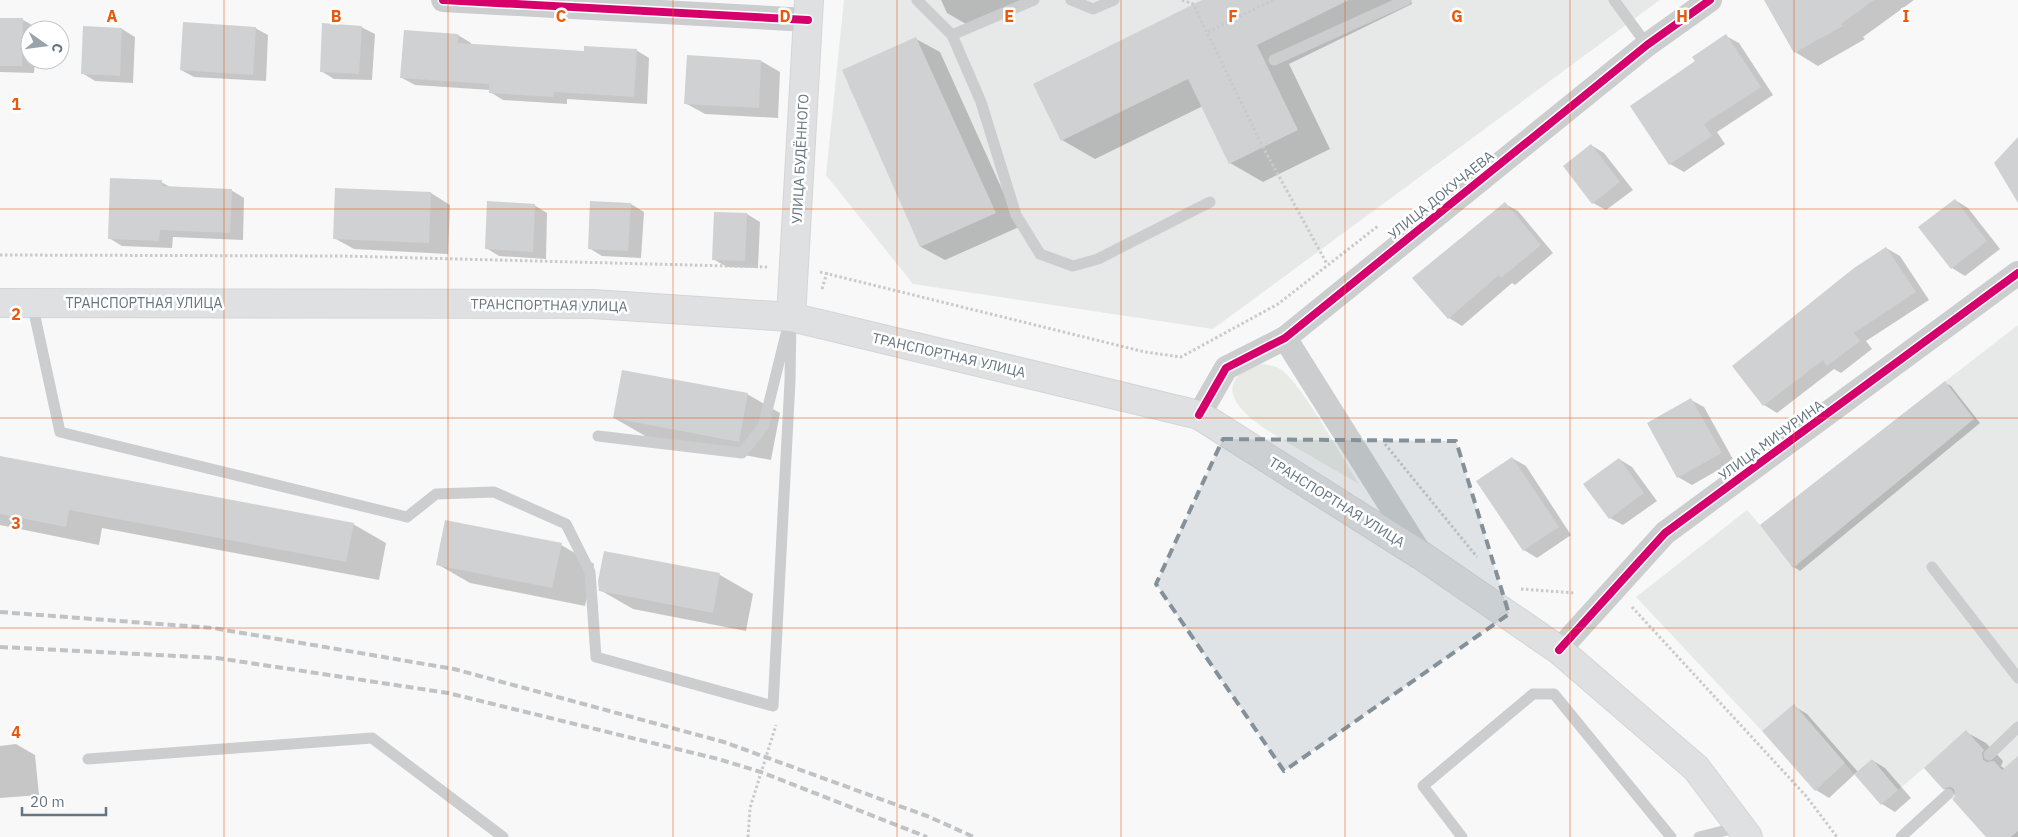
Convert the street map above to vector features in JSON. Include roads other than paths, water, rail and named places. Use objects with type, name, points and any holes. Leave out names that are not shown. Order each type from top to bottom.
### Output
[{"type":"main road","name":"УЛИЦА БУДЁННОГО","points":[[790,317],[808,10]]},
{"type":"main road","name":"ТРАНСПОРТНАЯ УЛИЦА","points":[[0,303],[593,304],[790,317],[1199,414],[1422,556],[1559,650],[1696,768],[1744,832]]},
{"type":"street","points":[[443,0],[808,10]]},
{"type":"street","name":"УЛИЦА ДОКУЧАЕВА","points":[[1199,414],[1226,368],[1285,338],[1647,45],[1710,0]]},
{"type":"street","name":"УЛИЦА МИЧУРИНА","points":[[1559,650],[1665,533],[2018,273]]},
{"type":"street","points":[[1285,338],[1422,556]]},
{"type":"lane","points":[[917,0],[952,34],[981,102],[1016,215],[1040,254],[1073,266],[1098,259],[1210,202]]},
{"type":"lane","points":[[952,34],[1034,0]]},
{"type":"lane","points":[[1071,0],[1093,9],[1114,0]]},
{"type":"lane","points":[[1274,60],[1406,0]]},
{"type":"lane","points":[[1614,0],[1647,45]]},
{"type":"lane","points":[[32,303],[60,432],[407,517],[436,494],[494,492],[566,524],[590,572],[596,657],[773,706],[790,381],[790,317]]},
{"type":"lane","points":[[598,436],[742,453],[763,427],[790,317]]},
{"type":"lane","points":[[1932,567],[2018,678]]},
{"type":"lane","points":[[1462,837],[1423,786],[1533,694],[1554,694],[1671,837]]},
{"type":"lane","points":[[1989,755],[2018,727]]},
{"type":"lane","points":[[88,759],[372,738],[503,837]]},
{"type":"lane","points":[[1901,837],[1948,794]]},
{"type":"lane","points":[[1699,837],[1744,832]]},
{"type":"railway","points":[[0,612],[213,628],[454,669],[724,742],[927,816],[974,837]]},
{"type":"railway","points":[[0,647],[217,658],[448,693],[718,759],[761,772],[927,837]]}]
